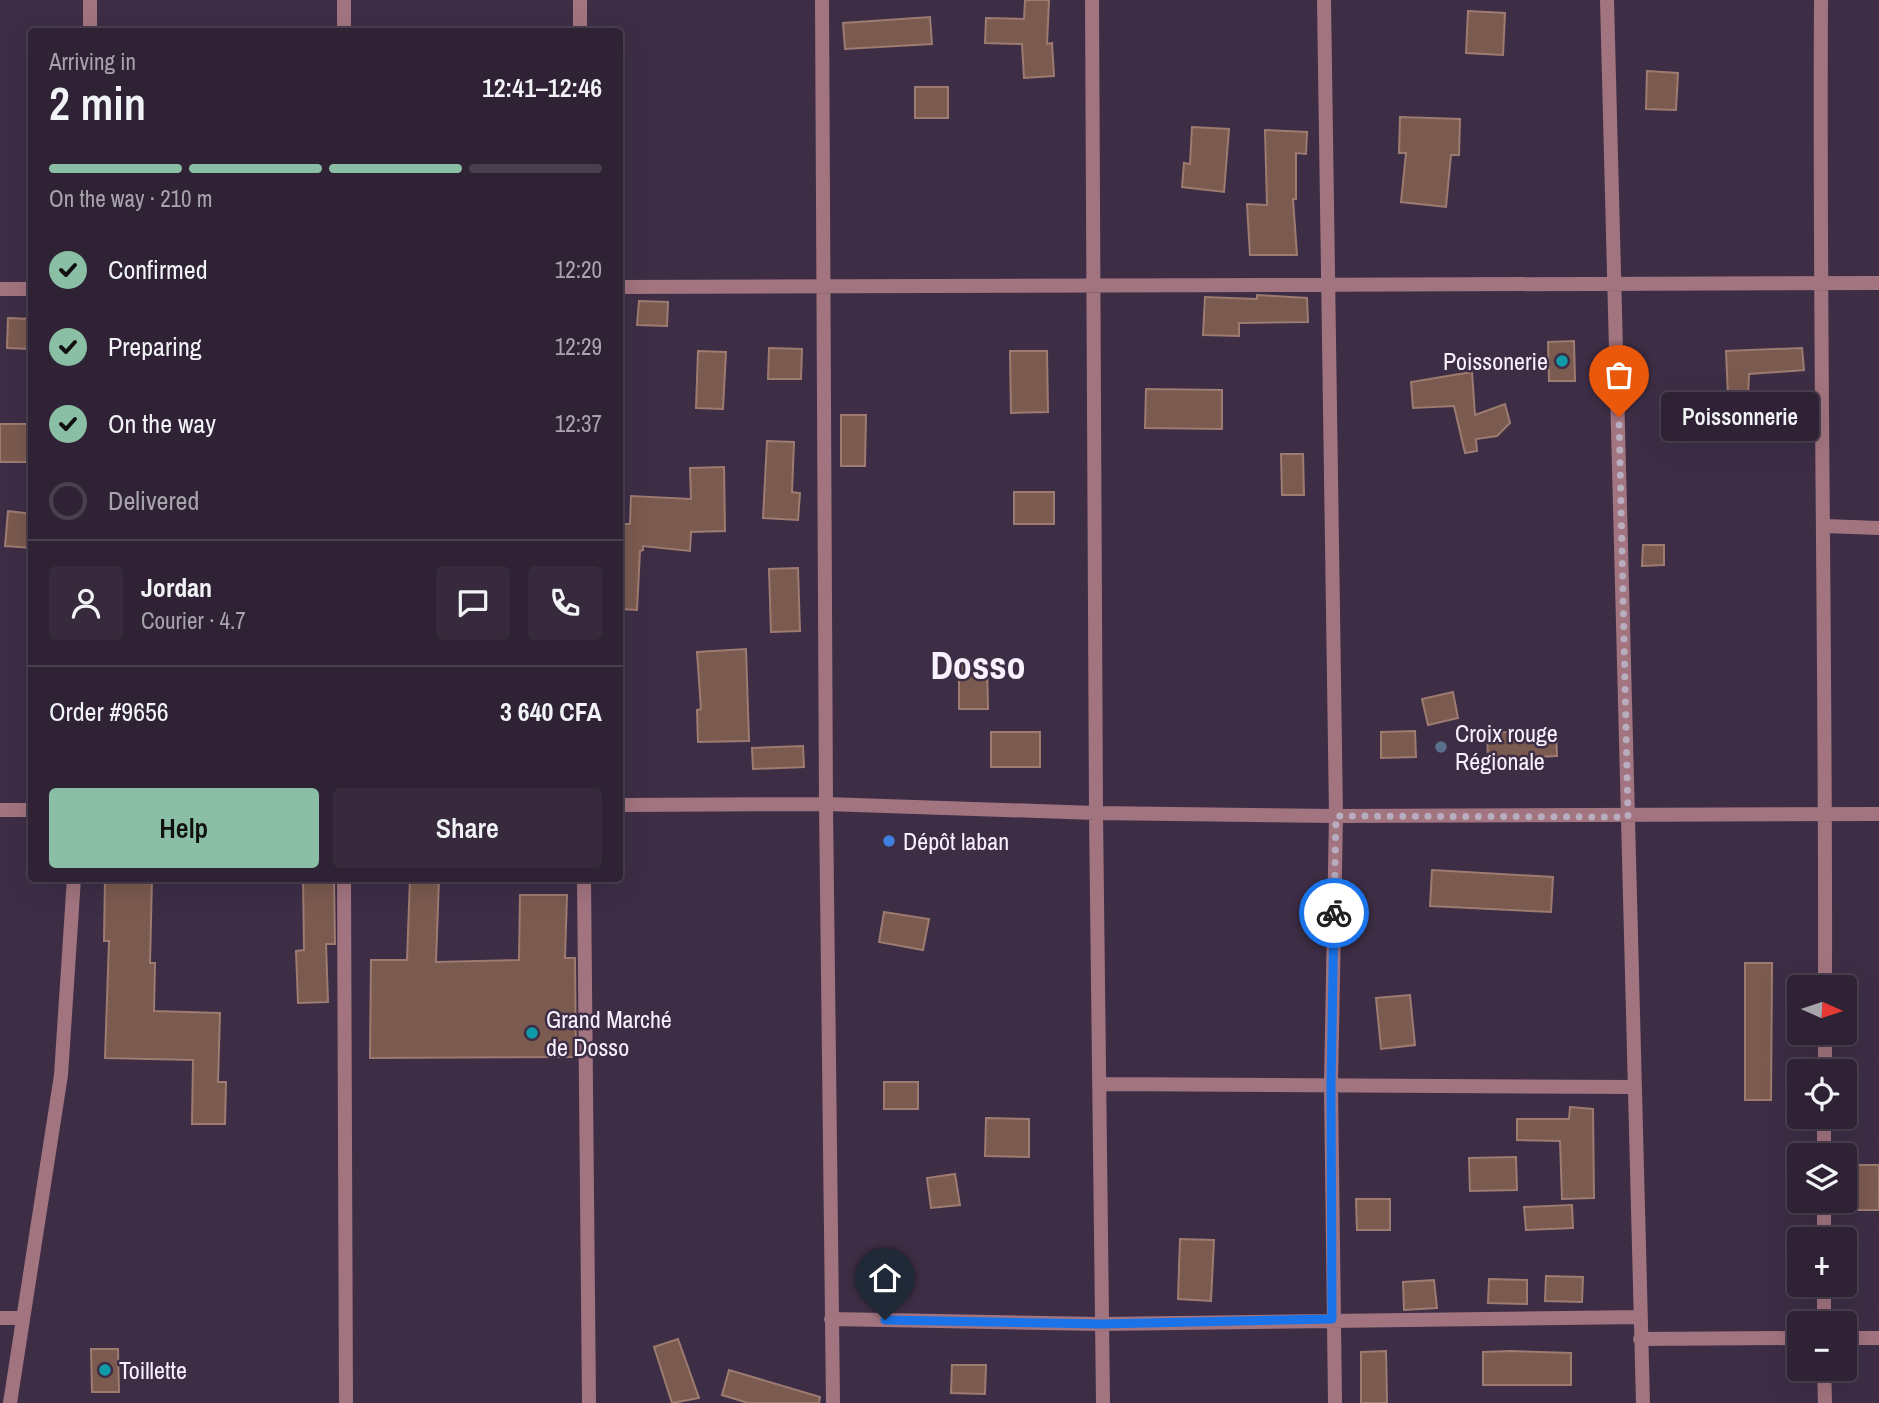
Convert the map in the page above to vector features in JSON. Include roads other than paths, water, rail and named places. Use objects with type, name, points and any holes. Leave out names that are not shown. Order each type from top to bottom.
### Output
[{"type":"street","points":[[90,0],[90,28]]},
{"type":"street","points":[[344,0],[344,28]]},
{"type":"street","points":[[580,0],[580,28]]},
{"type":"street","points":[[822,0],[826,804],[833,1403]]},
{"type":"street","points":[[1092,0],[1096,813],[1104,1403]]},
{"type":"street","points":[[1324,0],[1326,285],[1336,816],[1331,1085],[1335,1403]]},
{"type":"street","points":[[1607,0],[1643,1403]]},
{"type":"street","points":[[1821,0],[1819,283],[1824,526],[1825,975]]},
{"type":"street","points":[[623,287],[1879,283]]},
{"type":"street","points":[[0,289],[28,289]]},
{"type":"street","points":[[1824,526],[1879,528]]},
{"type":"street","points":[[623,805],[826,804],[1096,813],[1336,816],[1879,814]]},
{"type":"street","points":[[0,810],[28,810]]},
{"type":"street","points":[[10,1403],[61,1075],[74,882]]},
{"type":"street","points":[[344,882],[346,1403]]},
{"type":"street","points":[[584,882],[589,1403]]},
{"type":"street","points":[[1100,1084],[1635,1087]]},
{"type":"street","points":[[831,1319],[1101,1324],[1640,1317]]},
{"type":"street","points":[[0,1318],[23,1318]]},
{"type":"street","points":[[1640,1339],[1787,1338]]},
{"type":"street","points":[[1857,1338],[1879,1338]]},
{"type":"street","points":[[1824,1381],[1825,1403]]},
{"type":"place","name":"Poissonerie","points":[[1562,361]]},
{"type":"place","name":"Poissonnerie","points":[[1619,417]]},
{"type":"place","name":"Croix rouge Régionale","points":[[1441,747]]},
{"type":"place","name":"Dépôt laban","points":[[889,841]]},
{"type":"place","name":"Grand Marché de Dosso","points":[[532,1033]]},
{"type":"place","name":"Toillette","points":[[105,1370]]},
{"type":"district","name":"Dosso","points":[[978,665]]}]
